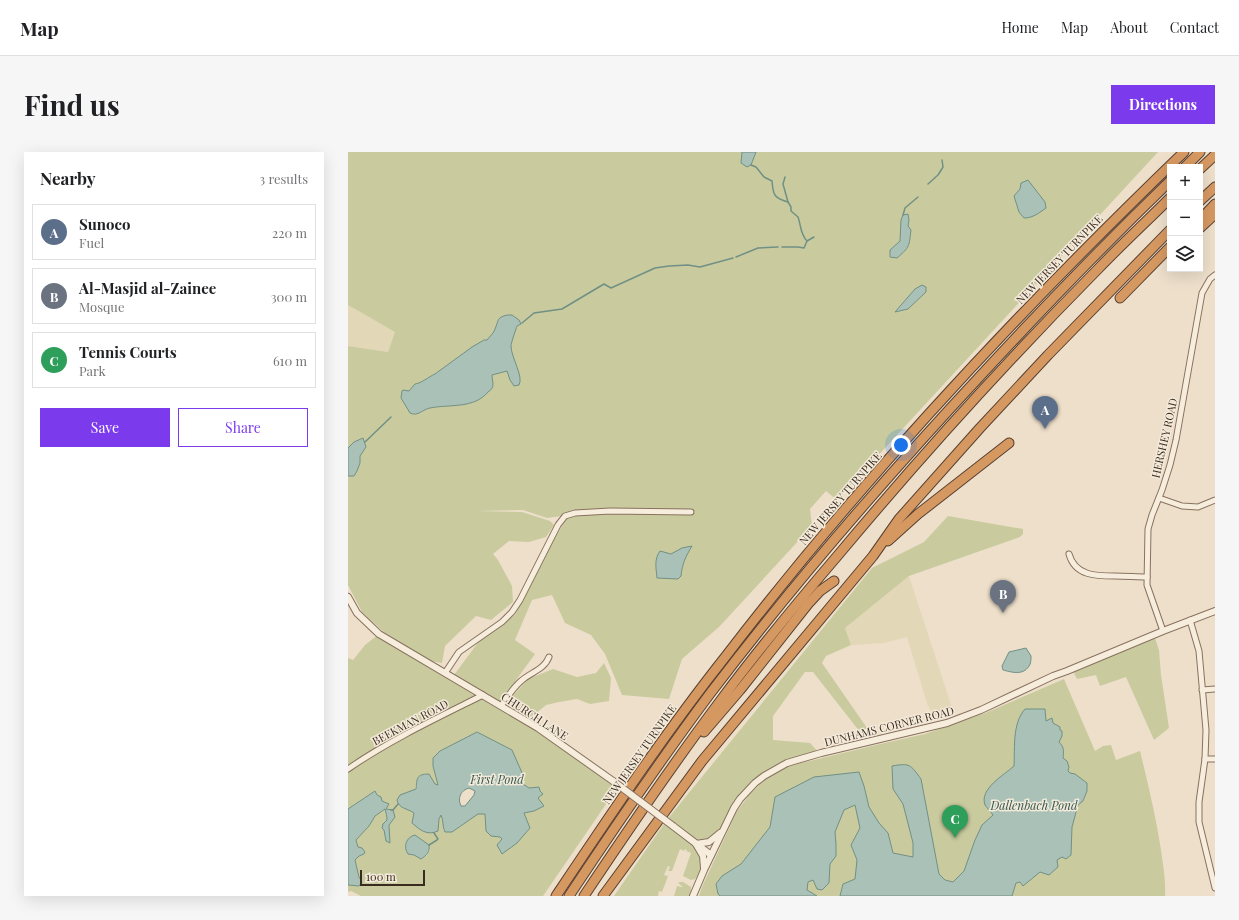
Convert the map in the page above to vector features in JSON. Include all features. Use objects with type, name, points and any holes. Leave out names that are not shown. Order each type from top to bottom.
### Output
[{"type":"highway","name":"NEW JERSEY TURNPIKE","points":[[556,896],[643,767],[700,689],[749,626],[830,528],[898,450],[1016,321],[1184,152]]},
{"type":"highway","points":[[1188,164],[1200,152]]},
{"type":"highway","points":[[1203,166],[1215,155]]},
{"type":"highway","name":"NEW JERSEY TURNPIKE","points":[[569,896],[624,813],[705,700],[758,632],[839,534],[906,457],[1018,335],[1167,184]]},
{"type":"highway","points":[[1201,200],[1215,187]]},
{"type":"highway","points":[[584,896],[659,785],[722,699],[765,643],[882,503],[1032,337],[1099,267],[1168,200]]},
{"type":"highway","points":[[1203,217],[1215,204]]},
{"type":"highway","points":[[1203,225],[1215,214]]},
{"type":"highway","points":[[603,896],[702,761],[872,556],[899,519],[1058,344],[1167,233]]},
{"type":"highway","points":[[1167,250],[1120,298],[1167,258]]},
{"type":"highway","points":[[872,556],[918,514],[1009,443]]},
{"type":"highway","points":[[659,785],[740,690],[811,601],[820,591],[834,581]]},
{"type":"street","name":"HERSHEY ROAD","points":[[1163,631],[1147,585],[1148,529],[1170,465],[1176,440],[1202,293],[1210,279],[1215,275]]},
{"type":"street","points":[[1159,498],[1182,506],[1198,506],[1215,500]]},
{"type":"street","points":[[445,673],[459,652],[502,622],[512,612],[520,600],[558,524],[565,516],[575,512],[691,512]]},
{"type":"street","points":[[1069,554],[1070,560],[1074,565],[1079,570],[1088,574],[1098,576],[1147,577]]},
{"type":"street","name":"CHURCH LANE","points":[[348,597],[357,613],[379,634],[548,735],[613,781],[711,855]]},
{"type":"street","name":"DUNHAMS CORNER ROAD","points":[[693,896],[723,828],[734,808],[747,791],[764,776],[787,763],[947,722],[982,710],[1053,676],[1215,611]]},
{"type":"street","points":[[1190,620],[1199,651],[1206,730],[1205,759],[1199,802],[1199,822],[1215,888]]},
{"type":"street","points":[[501,706],[511,691],[528,676],[542,668],[546,664],[549,657]]},
{"type":"street","points":[[1202,690],[1215,689]]},
{"type":"street","name":"BEEKMAN ROAD","points":[[348,769],[399,737],[483,695]]},
{"type":"street","points":[[1205,759],[1215,759]]},
{"type":"street","points":[[704,870],[703,856],[696,844],[713,840],[723,828]]},
{"type":"shaded area","points":[[348,305],[395,332],[388,352],[348,346]]},
{"type":"shaded area","points":[[909,576],[953,711],[933,716],[927,703],[907,637],[884,643],[851,645],[845,628]]},
{"type":"green space","points":[[348,152],[1158,152],[837,500],[826,491],[810,509],[812,526],[719,627],[682,659],[669,699],[622,695],[605,654],[591,635],[565,623],[552,595],[532,600],[515,640],[535,654],[500,702],[454,675],[483,636],[515,615],[546,552],[569,515],[547,518],[523,510],[477,511],[522,512],[550,521],[554,525],[546,537],[529,542],[509,541],[493,554],[498,560],[512,586],[513,602],[491,620],[476,616],[445,646],[442,663],[430,661],[385,633],[362,612],[348,585],[348,346],[388,352],[395,332],[348,305]]},
{"type":"green space","points":[[948,516],[1023,529],[1023,534],[1020,537],[909,576],[845,628],[851,645],[826,656],[822,663],[867,728],[860,732],[813,672],[805,672],[773,716],[773,740],[810,743],[820,754],[799,759],[755,783],[723,828],[713,838],[704,841],[700,840],[696,844],[677,833],[698,851],[700,856],[701,868],[695,879],[691,880],[683,876],[691,853],[685,849],[684,851],[680,849],[672,871],[668,871],[670,867],[668,866],[664,875],[668,876],[662,892],[659,891],[658,896],[614,896],[666,821],[872,568],[924,542]]},
{"type":"green space","points":[[379,634],[538,728],[613,781],[615,791],[543,896],[361,896],[351,891],[348,892],[348,885],[359,886],[359,877],[355,860],[364,854],[358,847],[356,840],[369,826],[375,816],[386,809],[386,802],[381,801],[375,791],[348,809],[348,658],[353,660],[365,645]],"holes":[[[477,732],[517,843],[502,839],[500,837],[491,836],[485,814],[478,814],[452,832],[443,830],[443,819],[441,815],[439,819],[413,817],[414,813],[411,810],[417,779],[423,774],[429,775],[435,784],[438,785],[433,766],[440,751]],[[415,835],[430,850],[422,859],[414,854],[408,854],[406,850],[408,840]]]},
{"type":"green space","points":[[1154,635],[1159,650],[1169,728],[1154,740],[1126,677],[1100,686],[1096,675],[1077,679],[1072,669]]},
{"type":"green space","points":[[604,663],[611,678],[609,701],[590,704],[577,699],[559,702],[546,705],[529,719],[505,705],[528,679],[553,669],[577,677],[596,673]]},
{"type":"green space","points":[[1064,679],[1095,751],[1103,746],[1111,745],[1116,760],[1140,751],[1152,800],[1159,838],[1164,873],[1165,896],[699,896],[737,811],[750,794],[767,778],[789,766],[925,734],[983,714]]},
{"type":"green space","points":[[683,882],[691,887],[689,896],[674,896],[677,886],[683,887],[678,883]]},
{"type":"water","points":[[742,152],[756,152],[751,165],[747,167],[741,163]]},
{"type":"water","points":[[1028,180],[1045,202],[1046,208],[1033,216],[1024,218],[1019,212],[1014,196],[1020,189],[1021,183]]},
{"type":"water","points":[[908,214],[908,226],[911,230],[908,246],[897,258],[890,257],[890,250],[900,241],[901,220],[903,215]]},
{"type":"water","points":[[922,285],[926,287],[926,292],[908,309],[895,312],[915,289]]},
{"type":"water","points":[[512,315],[519,320],[521,324],[517,326],[511,346],[519,372],[519,385],[514,386],[507,371],[492,375],[492,389],[476,401],[461,405],[430,408],[416,414],[410,413],[401,398],[402,391],[409,391],[415,384],[435,374],[472,347],[484,340],[487,340],[494,332],[499,318]]},
{"type":"water","points":[[363,438],[366,447],[360,456],[360,463],[357,471],[354,476],[348,476],[348,448],[354,442]]},
{"type":"water","points":[[692,546],[682,568],[681,576],[678,579],[657,578],[656,560],[660,551],[671,554],[682,548]]},
{"type":"water","points":[[1026,648],[1031,656],[1031,661],[1024,671],[1010,672],[1003,670],[1002,666],[1009,652]]},
{"type":"water","name":"Dallenbach Pond","points":[[1025,709],[1045,709],[1046,721],[1052,718],[1053,723],[1060,727],[1060,730],[1062,731],[1062,736],[1059,742],[1064,753],[1063,758],[1067,761],[1069,767],[1068,771],[1075,774],[1087,783],[1087,791],[1083,801],[1078,805],[1072,827],[1071,855],[1066,859],[1062,857],[1057,860],[1058,867],[1049,875],[1040,872],[1023,886],[1020,882],[1016,883],[1012,896],[840,896],[843,884],[855,879],[857,860],[851,845],[860,828],[855,805],[844,810],[835,832],[836,856],[830,864],[829,883],[822,890],[817,889],[813,880],[808,882],[807,890],[817,896],[720,896],[718,894],[716,884],[722,876],[741,864],[770,827],[775,797],[814,777],[859,772],[869,807],[879,823],[888,833],[893,853],[913,857],[913,843],[903,804],[893,789],[892,766],[903,765],[912,768],[921,779],[939,874],[945,880],[953,882],[964,871],[982,825],[993,815],[985,805],[984,799],[986,793],[999,778],[1014,766],[1016,729]]},
{"type":"water","name":"First Pond","points":[[477,732],[512,750],[523,775],[523,784],[529,788],[539,787],[543,794],[538,798],[544,806],[534,811],[524,813],[530,828],[517,843],[502,854],[497,845],[502,839],[500,837],[491,836],[486,831],[485,814],[478,814],[452,832],[445,832],[441,815],[439,819],[438,831],[427,833],[412,823],[414,813],[401,807],[398,803],[397,800],[400,795],[416,789],[419,776],[429,774],[435,784],[438,785],[433,766],[433,758],[440,751]],"holes":[[[469,788],[475,791],[474,795],[465,806],[461,806],[459,800],[462,792]]]},
{"type":"water","points":[[375,791],[377,795],[381,797],[382,801],[389,804],[386,809],[393,810],[395,817],[389,825],[390,843],[386,841],[384,830],[382,828],[383,824],[387,820],[385,809],[375,816],[369,826],[356,840],[358,847],[362,848],[365,852],[355,860],[359,877],[362,882],[359,886],[348,885],[348,809]]},
{"type":"water","points":[[415,835],[429,845],[428,853],[421,859],[414,855],[408,854],[406,851],[406,843],[409,838]]},
{"type":"waterway","points":[[928,184],[938,175],[943,167],[942,160]]},
{"type":"waterway","points":[[751,165],[756,167],[764,177],[772,181],[775,195],[788,202],[791,207],[791,211],[798,217],[802,232],[807,241],[814,237]]},
{"type":"waterway","points":[[785,177],[783,184],[788,202]]},
{"type":"waterway","points":[[903,215],[905,208],[918,197]]},
{"type":"waterway","points":[[782,247],[804,248],[807,241]]},
{"type":"waterway","points":[[736,257],[758,248],[778,247]]},
{"type":"waterway","points":[[522,323],[534,313],[562,309],[604,284],[611,288],[655,268],[688,265],[700,267],[733,258]]},
{"type":"waterway","points":[[365,442],[391,417]]},
{"type":"waterway","points":[[391,810],[393,810],[398,804]]},
{"type":"waterway","points":[[429,845],[438,839],[434,833]]},
{"type":"place","name":"Sunoco","points":[[1045,429]]},
{"type":"place","name":"Al-Masjid al-Zainee","points":[[1003,613]]},
{"type":"place","name":"Tennis Courts","points":[[955,838]]}]
